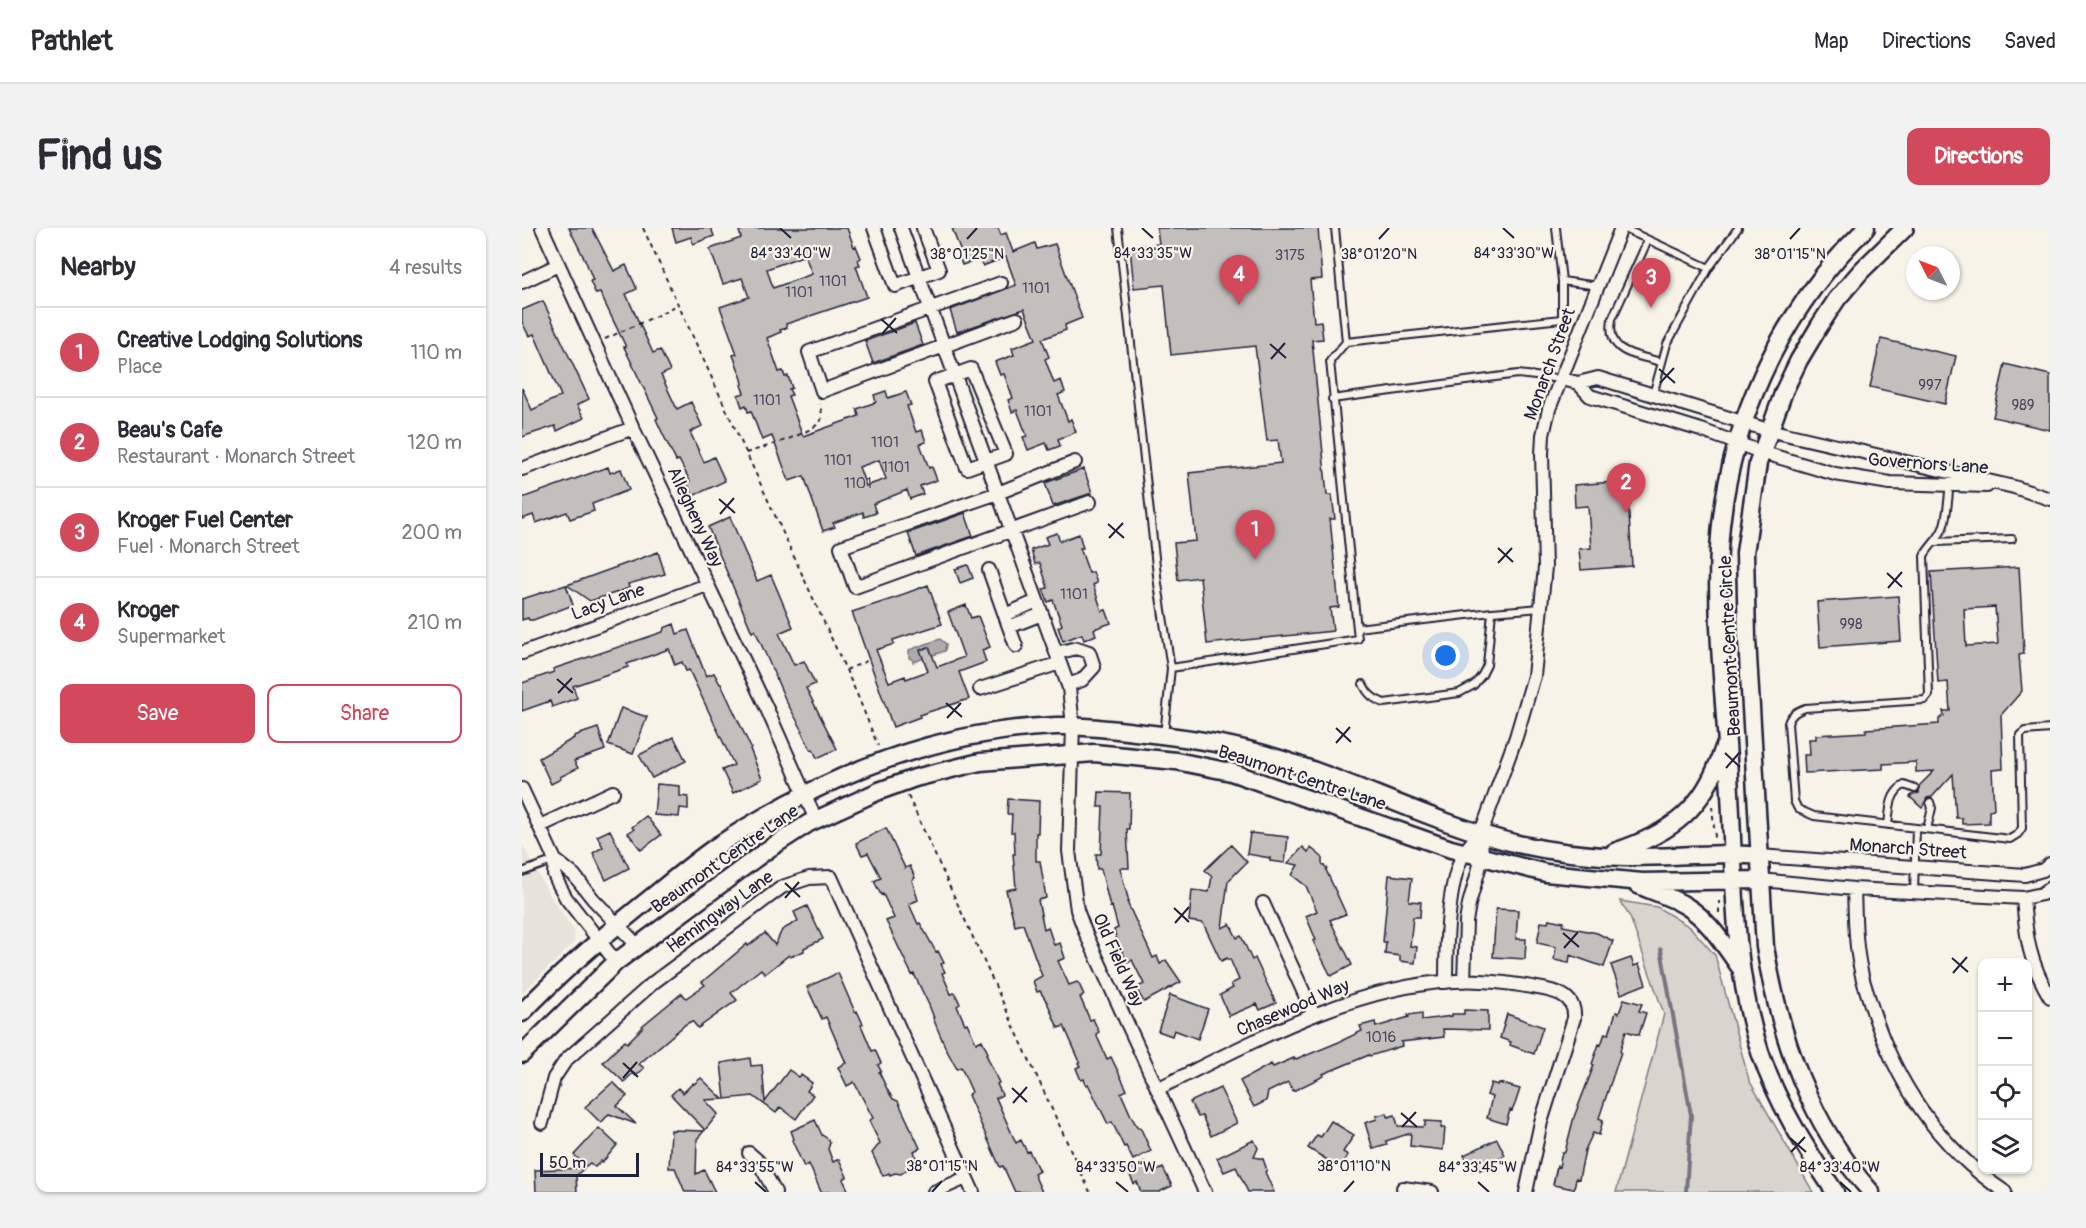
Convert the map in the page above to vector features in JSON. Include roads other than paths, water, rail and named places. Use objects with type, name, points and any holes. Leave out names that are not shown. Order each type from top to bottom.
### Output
[{"type":"street","name":"Allegheny Way","points":[[542,228],[633,428],[767,709],[816,820]]},
{"type":"street","points":[[874,228],[895,286],[939,270],[923,228]]},
{"type":"street","points":[[901,228],[920,277],[944,346],[998,492],[1011,530],[1037,601],[1042,614],[1058,658],[1068,685],[1082,680],[1094,667],[1089,652],[1077,648],[1058,658],[980,689]]},
{"type":"street","name":"Monarch Street","points":[[1481,832],[1516,737],[1534,676],[1545,567],[1543,435],[1549,409],[1622,228]]},
{"type":"street","name":"Beaumont Centre Circle","points":[[1835,1192],[1804,1146],[1784,1110],[1768,1073],[1753,1028],[1743,984],[1734,882],[1718,574],[1722,516],[1743,422],[1773,352],[1791,320],[1838,257],[1866,228]]},
{"type":"street","name":"Beaumont Centre Circle","points":[[1870,1192],[1844,1158],[1812,1107],[1781,1026],[1770,978],[1765,947],[1761,880],[1747,639],[1745,553],[1758,463],[1768,430],[1789,380],[1820,325],[1838,299],[1861,271],[1905,228]]},
{"type":"street","points":[[522,282],[558,265]]},
{"type":"street","points":[[1001,283],[809,352],[822,391],[1017,319]]},
{"type":"street","points":[[971,369],[1006,454],[967,468],[935,382],[955,375],[971,369]]},
{"type":"street","name":"Governors Lane","points":[[1951,479],[1890,483],[1835,474],[1590,396],[1578,383],[1598,378],[1768,430],[1951,479],[2014,487],[2050,499]]},
{"type":"street","points":[[1562,379],[1578,383]]},
{"type":"street","points":[[522,469],[633,428]]},
{"type":"street","points":[[1075,462],[998,492],[841,547],[855,587],[1090,502]]},
{"type":"street","points":[[989,570],[1016,645]]},
{"type":"street","name":"Lacy Lane","points":[[522,653],[707,585]]},
{"type":"street","points":[[1007,621],[1037,601]]},
{"type":"street","points":[[1007,621],[1042,614]]},
{"type":"street","name":"Old Field Way","points":[[1068,685],[1073,726],[1070,851],[1077,910],[1205,1192]]},
{"type":"street","name":"Beaumont Centre Lane","points":[[522,1012],[618,925],[715,848],[750,825],[860,769],[929,745],[972,735],[1073,726],[1213,742],[1276,758],[1435,818],[1520,844],[1626,857],[1734,853],[1760,856]]},
{"type":"street","points":[[1604,855],[1642,843],[1681,819],[1709,785],[1727,738]]},
{"type":"street","name":"Beaumont Centre Lane","points":[[522,1054],[616,962],[766,850],[816,820],[879,791],[945,769],[980,762],[1071,754],[1120,754],[1176,761],[1232,772],[1464,853],[1546,873],[1629,881],[1761,880]]},
{"type":"street","points":[[522,789],[555,860],[554,874],[562,890],[616,962]]},
{"type":"street","points":[[540,826],[613,792]]},
{"type":"street","points":[[1446,982],[1448,922],[1457,871],[1464,853],[1481,832]]},
{"type":"street","points":[[1464,981],[1466,922],[1482,858],[1481,832]]},
{"type":"street","name":"Monarch Street","points":[[1760,856],[2025,875],[2043,870],[2050,864]]},
{"type":"street","points":[[555,860],[574,874],[593,899],[637,945]]},
{"type":"street","name":"Hemingway Lane","points":[[542,1123],[554,1078],[567,1060],[645,990],[782,887],[809,878],[831,877],[973,1192]]},
{"type":"street","points":[[1761,880],[1854,889],[2023,898],[2042,894],[2050,888]]},
{"type":"street","points":[[1629,881],[1686,906],[1700,916],[1741,969]]},
{"type":"street","points":[[1854,889],[1855,927],[1861,972],[1879,1032],[1900,1079],[1936,1131],[1986,1180],[2005,1192]]},
{"type":"street","points":[[2023,898],[2027,940],[2034,968],[2050,997]]},
{"type":"street","points":[[1263,903],[1314,1015]]},
{"type":"street","name":"Chasewood Way","points":[[1157,1089],[1314,1015],[1354,1000],[1389,991],[1422,984],[1464,981],[1521,985],[1554,991],[1567,998],[1575,1011],[1541,1122],[1526,1192]]},
{"type":"street","points":[[749,1153],[758,1161],[776,1192]]},
{"type":"street","points":[[934,1192],[966,1178]]},
{"type":"street","points":[[1403,1188],[1432,1192]]},
{"type":"lane","points":[[1118,228],[1158,584],[1171,668],[1164,736]]},
{"type":"lane","points":[[1171,668],[1358,639],[1332,399],[1330,362],[1346,342],[1335,228]]},
{"type":"lane","points":[[1346,342],[1562,319],[1562,281],[1556,228]]},
{"type":"lane","points":[[1622,228],[1709,268]]},
{"type":"lane","points":[[1653,395],[1660,362],[1667,344],[1709,268],[1738,228]]},
{"type":"lane","points":[[1648,240],[1612,319],[1610,332],[1614,343],[1624,351],[1660,362]]},
{"type":"lane","points":[[1562,281],[1598,286]]},
{"type":"lane","points":[[1332,399],[1518,374],[1562,379]]},
{"type":"lane","points":[[1951,479],[1944,527],[1936,542],[1924,556],[1929,695],[1925,700],[1805,708],[1796,712],[1790,717],[1788,723],[1794,801],[1798,809],[1814,816],[2010,839],[2022,828],[2020,735],[2025,731],[2050,729]]},
{"type":"lane","points":[[1936,542],[2012,540]]},
{"type":"lane","points":[[1357,628],[1542,608]]},
{"type":"lane","points":[[1363,684],[1367,693],[1384,703],[1460,693],[1474,685],[1487,665],[1492,612]]},
{"type":"lane","points":[[1888,825],[1892,795],[1904,785],[1915,789]]},
{"type":"lane","points":[[1927,829],[1932,808],[1930,802]]},
{"type":"lane","points":[[1914,892],[1916,828]]},
{"type":"lane","points":[[522,872],[555,860]]},
{"type":"waterway","points":[[1661,949],[1691,1115],[1686,1192]]},
{"type":"place","name":"Kroger","points":[[1239,305]]},
{"type":"place","name":"Kroger Fuel Center","points":[[1651,308]]},
{"type":"place","name":"Beau's Cafe","points":[[1626,513]]},
{"type":"place","name":"Creative Lodging Solutions","points":[[1255,560]]}]
